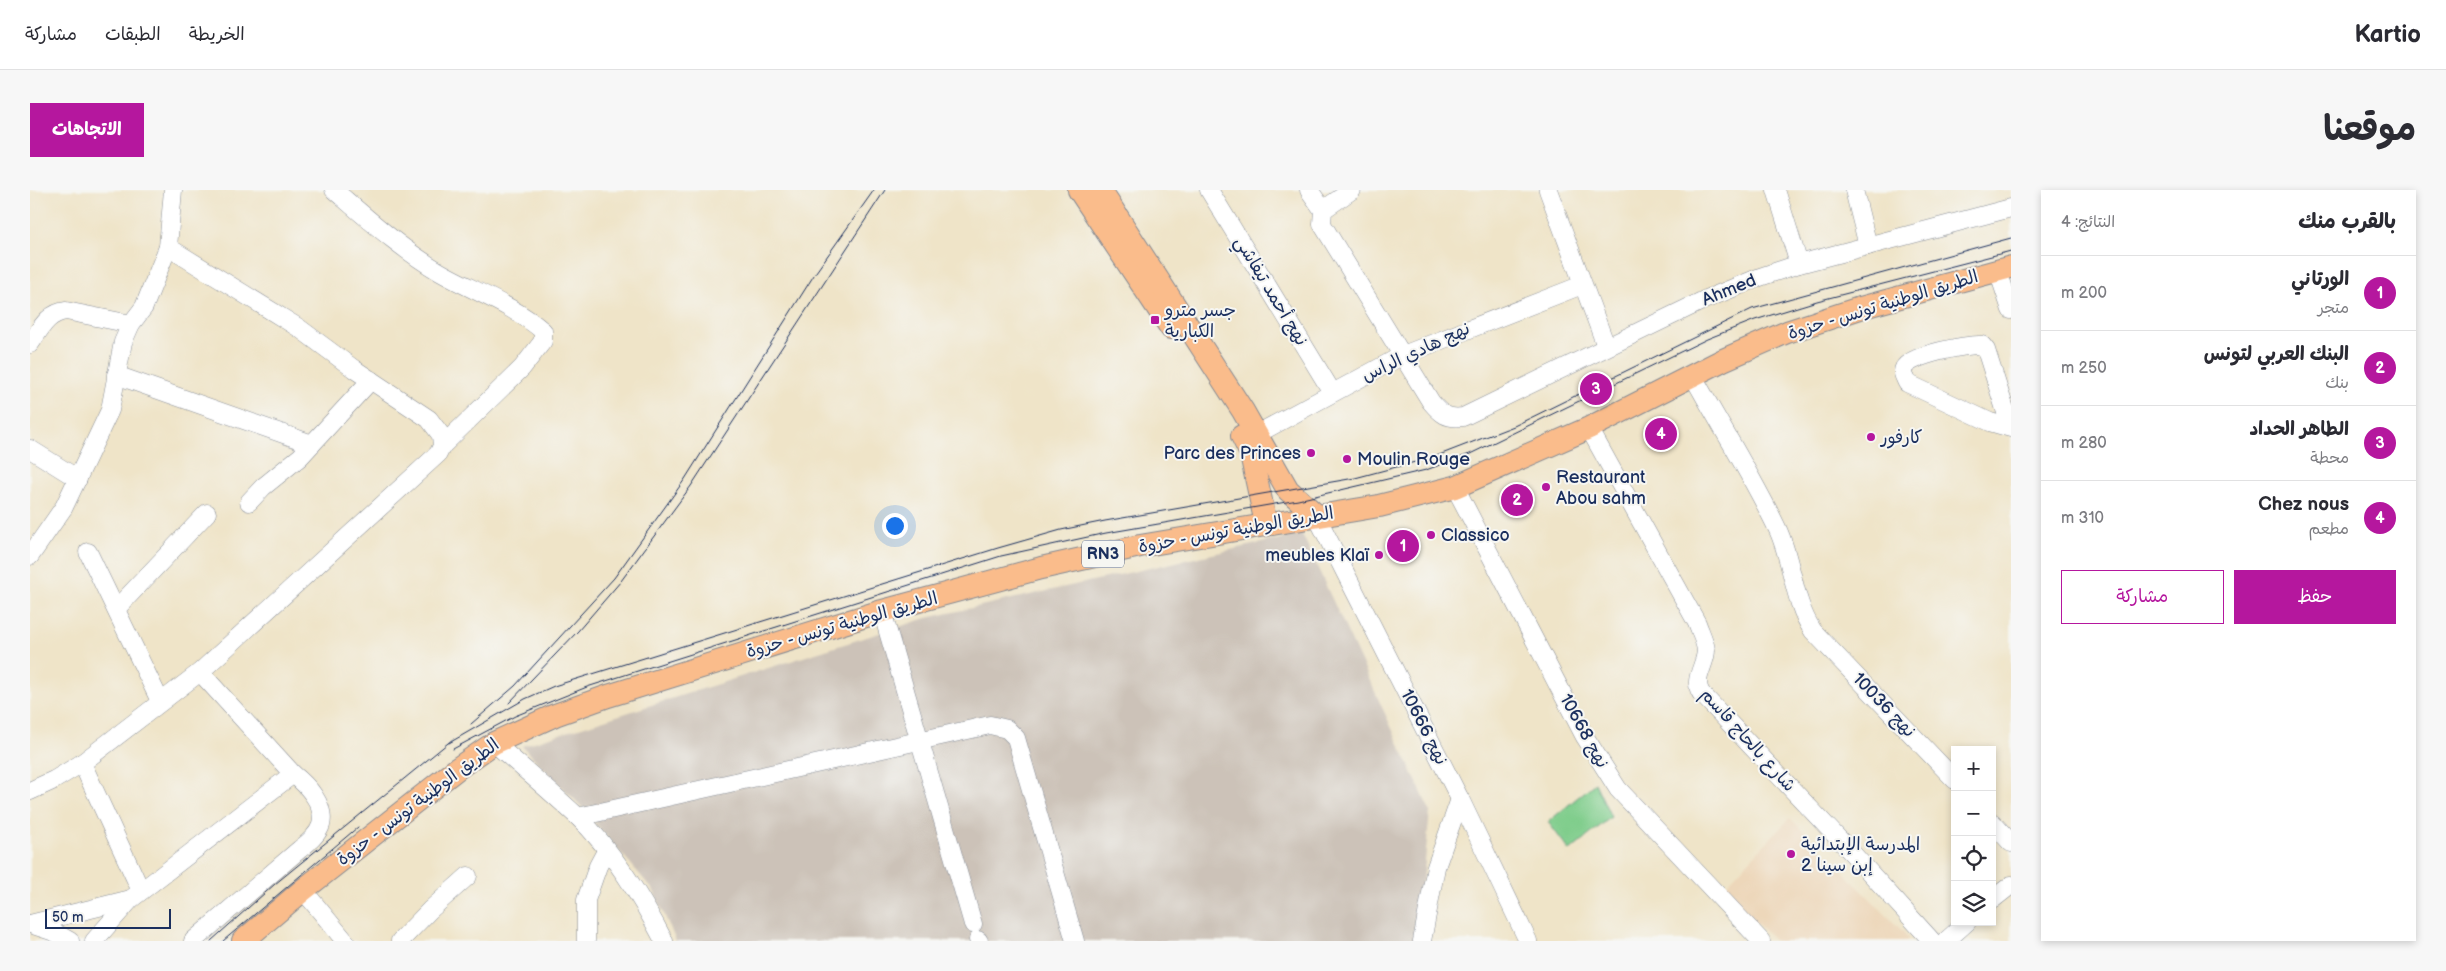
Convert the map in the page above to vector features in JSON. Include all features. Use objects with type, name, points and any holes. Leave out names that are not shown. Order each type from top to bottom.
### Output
[{"type":"main road","points":[[1079,190],[1246,443],[1251,454],[1266,524]]},
{"type":"main road","points":[[1100,190],[1257,434],[1270,462],[1288,490],[1316,515]]},
{"type":"main road","name":"الطريق الوطنية تونس - حزوة","points":[[243,941],[303,890],[458,768],[494,743],[555,715],[608,696],[882,611],[1041,568],[1140,546],[1316,515],[1379,506],[1455,487],[1589,428],[1732,356],[1826,318],[2005,269]]},
{"type":"street","points":[[30,556],[35,538],[64,507],[110,410],[119,357],[131,324],[144,307],[168,247],[173,190]]},
{"type":"street","points":[[30,791],[54,780],[82,763],[200,672],[438,454],[442,446],[522,368],[543,341],[543,331],[488,297],[418,258],[334,190]]},
{"type":"street","name":"نهج أحمد تيفاشي","points":[[1209,190],[1332,392]]},
{"type":"street","points":[[1309,190],[1323,210],[1322,224],[1403,355]]},
{"type":"street","points":[[1323,210],[1352,190]]},
{"type":"street","points":[[1548,190],[1606,346]]},
{"type":"street","points":[[1776,190],[1799,264]]},
{"type":"street","points":[[1854,190],[1868,246]]},
{"type":"street","name":"Ahmed","points":[[1403,355],[1439,412],[1446,417],[1464,417],[1606,346],[1704,300],[1799,264],[2011,208]]},
{"type":"street","points":[[168,247],[272,310],[428,418],[441,435],[442,446]]},
{"type":"street","points":[[2005,269],[2011,310]]},
{"type":"street","name":"نهج هادي الراس","points":[[1257,434],[1403,355],[1582,285]]},
{"type":"street","points":[[30,344],[47,319],[56,312],[66,311],[131,324]]},
{"type":"street","points":[[1982,345],[1986,350],[2011,428],[1990,422],[1907,382],[1903,374],[1904,367],[1913,359],[1982,345]]},
{"type":"street","points":[[116,375],[312,444]]},
{"type":"street","name":"نهج 10036","points":[[1693,376],[1778,531],[1791,564],[1801,608],[1813,631],[1951,776]]},
{"type":"street","points":[[248,502],[312,444],[371,380]]},
{"type":"street","name":"شارع بالحاج قاسم","points":[[1589,428],[1700,632],[1706,649],[1705,660],[1697,682],[1701,693],[1840,840],[1932,941]]},
{"type":"street","points":[[30,449],[78,479]]},
{"type":"street","name":"نهج 10668","points":[[1455,487],[1585,737],[1603,767],[1634,806],[1761,941]]},
{"type":"street","points":[[116,609],[207,513]]},
{"type":"street","name":"نهج 10666","points":[[1316,515],[1460,798],[1528,941]]},
{"type":"street","points":[[88,552],[160,701]]},
{"type":"street","points":[[882,611],[977,935]]},
{"type":"street","points":[[193,941],[314,837],[321,825],[321,810],[315,797],[304,783],[293,774],[200,672]]},
{"type":"street","points":[[578,817],[990,725],[1007,729],[1016,738],[1076,941]]},
{"type":"street","points":[[494,743],[578,817],[620,869],[652,917],[664,941]]},
{"type":"street","points":[[82,763],[136,895]]},
{"type":"street","points":[[94,941],[136,895],[293,774]]},
{"type":"street","points":[[1422,941],[1436,867],[1460,798]]},
{"type":"street","points":[[1996,826],[2011,843]]},
{"type":"street","points":[[586,941],[586,900],[598,866],[606,851]]},
{"type":"street","points":[[400,941],[430,910],[468,876]]},
{"type":"street","points":[[1996,897],[2011,885]]},
{"type":"street","points":[[303,890],[344,941]]},
{"type":"street","points":[[30,924],[136,895]]},
{"type":"street","points":[[30,924],[54,932],[70,941]]},
{"type":"street","points":[[1946,941],[1963,926]]},
{"type":"shaded area","points":[[1302,534],[1430,811],[1417,941],[676,941],[654,891],[581,806],[522,746],[927,618]]},
{"type":"shaded area","name":"المدرسة الإبتدائية إبن سينا 2","points":[[1790,818],[1909,938],[1906,941],[1775,941],[1722,889]]},
{"type":"green space","points":[[1595,783],[1611,817],[1570,851],[1548,822]]},
{"type":"tram line","points":[[471,724],[515,686],[614,578],[685,479],[816,272],[874,190]]},
{"type":"tram line","points":[[509,703],[578,631],[621,581],[691,486],[885,190]]},
{"type":"tram line","points":[[449,743],[525,699],[554,686],[998,548],[1061,530],[1355,478],[1434,457],[1514,426],[1752,309],[2011,238]]},
{"type":"tram line","points":[[453,749],[515,716],[587,687],[1001,556],[1106,533],[1298,500],[1426,470],[1470,454],[1707,339],[1755,320],[1817,301],[2011,251]]},
{"type":"tram line","points":[[211,941],[275,884],[453,739]]},
{"type":"tram line","points":[[223,941],[358,827]]},
{"type":"place","name":"جسر مترو الكبارية","points":[[1155,320]]},
{"type":"place","name":"الطاهر الحداد","points":[[1596,389]]},
{"type":"place","name":"Chez nous","points":[[1661,434]]},
{"type":"place","name":"كارفور","points":[[1871,437]]},
{"type":"place","name":"Parc des Princes","points":[[1311,453]]},
{"type":"place","name":"Moulin Rouge","points":[[1347,459]]},
{"type":"place","name":"Restaurant Abou sahm","points":[[1546,487]]},
{"type":"place","name":"البنك العربي لتونس","points":[[1517,500]]},
{"type":"place","name":"Classico","points":[[1431,535]]},
{"type":"place","name":"الورتاني","points":[[1403,546]]},
{"type":"place","name":"meubles Klaï","points":[[1379,555]]},
{"type":"place","name":"المدرسة الإبتدائية إبن سينا 2","points":[[1791,854]]}]
